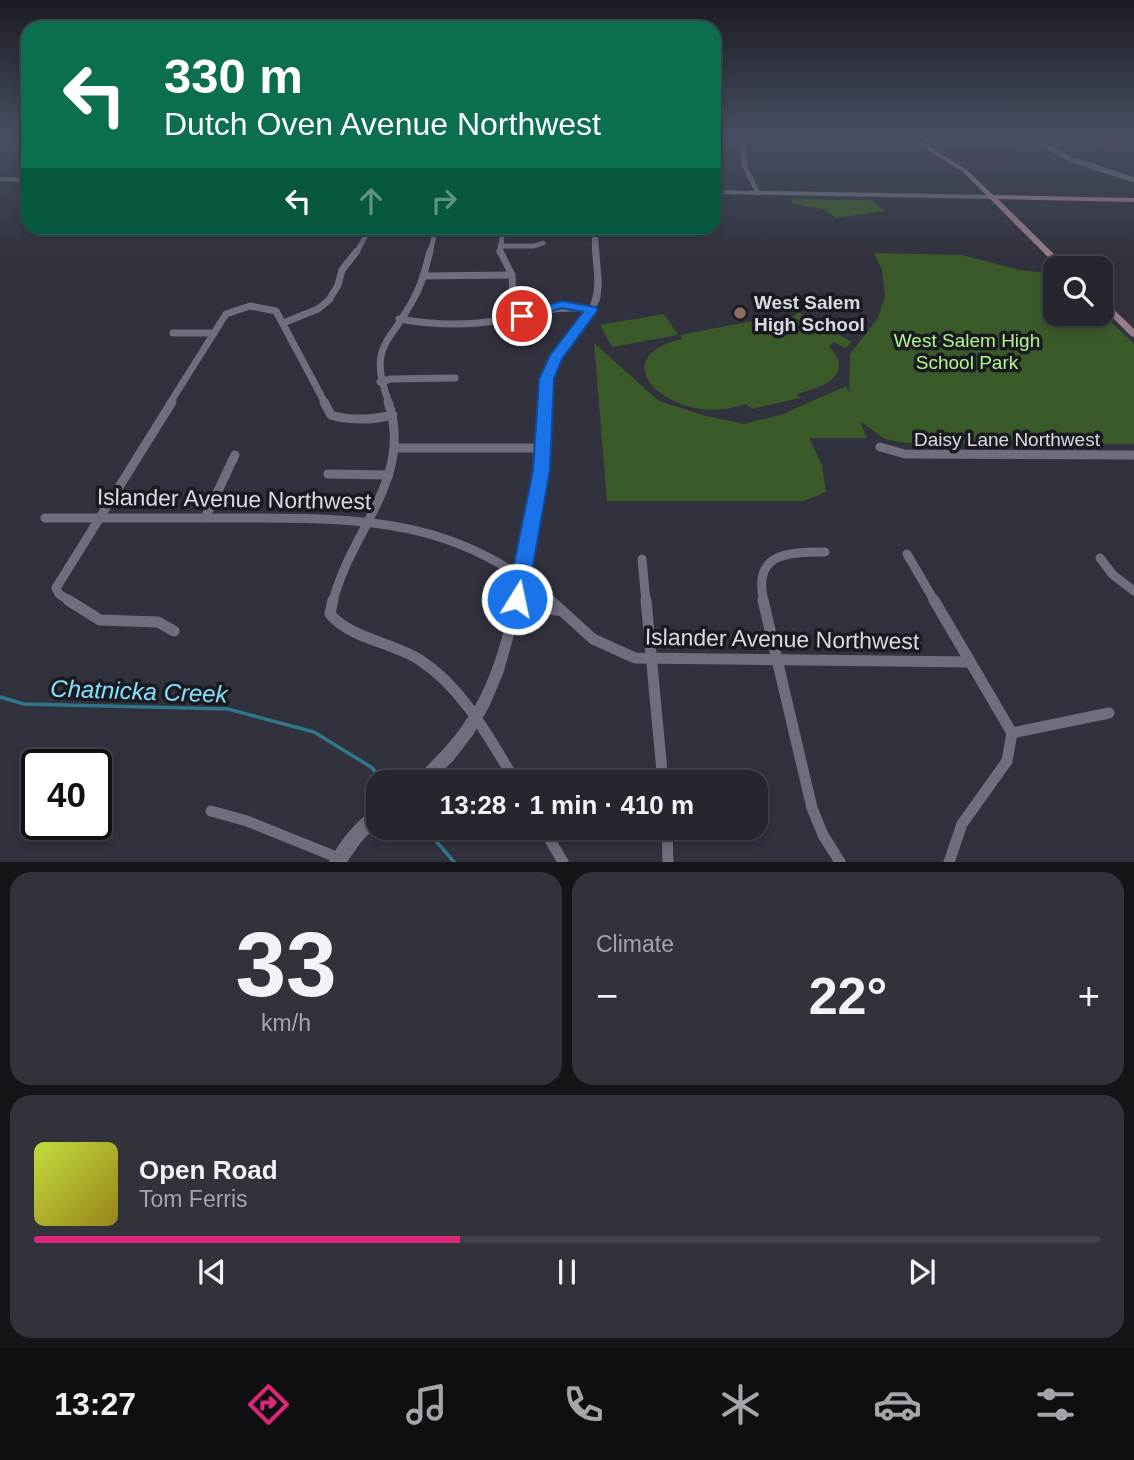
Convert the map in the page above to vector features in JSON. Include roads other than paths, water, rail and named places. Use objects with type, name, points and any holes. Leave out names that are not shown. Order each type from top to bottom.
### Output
[{"type":"main road","points":[[971,178],[1052,256]]},
{"type":"main road","points":[[993,197],[1134,200]]},
{"type":"main road","points":[[1113,314],[1134,334]]},
{"type":"street","points":[[751,178],[758,193]]},
{"type":"street","points":[[0,180],[21,180]]},
{"type":"street","points":[[721,192],[993,197]]},
{"type":"street","points":[[283,323],[318,309],[329,300],[338,285],[342,270],[366,235]]},
{"type":"street","points":[[434,235],[413,301],[384,345],[379,368],[380,382],[393,415],[396,448],[389,475],[332,602],[330,614],[332,620],[340,626],[400,648],[422,661],[446,681],[477,718],[509,770]]},
{"type":"street","points":[[502,235],[501,259],[512,275],[513,300],[522,316]]},
{"type":"street","points":[[434,770],[447,758],[477,718],[500,673],[522,578],[543,448],[548,373],[559,352],[591,310],[597,293],[594,235]]},
{"type":"street","points":[[500,246],[534,246],[543,243]]},
{"type":"street","points":[[423,276],[512,275]]},
{"type":"street","points":[[400,319],[485,321],[522,316],[562,304],[591,310]]},
{"type":"street","points":[[174,631],[158,622],[100,620],[58,594],[55,588],[226,314],[238,307],[271,308],[276,311],[331,415],[339,418],[383,418],[393,415]]},
{"type":"street","points":[[173,333],[214,333]]},
{"type":"street","points":[[380,382],[391,379],[455,378]]},
{"type":"street","name":"Daisy Lane Northwest","points":[[880,447],[905,454],[1134,455]]},
{"type":"street","points":[[396,448],[543,448]]},
{"type":"street","points":[[205,518],[235,455]]},
{"type":"street","points":[[328,474],[389,475]]},
{"type":"street","name":"Islander Avenue Northwest","points":[[45,518],[370,520],[409,526],[455,541],[495,560],[522,578],[586,636],[601,646],[626,656],[651,660],[971,662]]},
{"type":"street","points":[[825,552],[785,553],[768,563],[761,572],[760,586],[812,808],[823,835],[840,862]]},
{"type":"street","points":[[907,554],[1012,733],[1012,752],[1007,765],[963,822],[953,844],[949,862]]},
{"type":"street","points":[[1100,558],[1113,575],[1134,591]]},
{"type":"street","points":[[642,559],[662,770]]},
{"type":"street","points":[[513,621],[533,607],[560,610]]},
{"type":"street","points":[[1012,733],[1109,713]]},
{"type":"street","points":[[211,811],[257,824],[338,860],[355,836],[366,826]]},
{"type":"street","points":[[550,840],[563,862]]},
{"type":"street","points":[[667,840],[668,862]]},
{"type":"waterway","name":"Chatnicka Creek","points":[[0,697],[24,704],[228,709],[314,732],[374,770]]},
{"type":"waterway","name":"Chatnicka Creek","points":[[435,840],[454,862]]},
{"type":"place","name":"West Salem High School","points":[[740,313]]},
{"type":"park label","name":"West Salem High School Park","points":[[967,351]]}]
